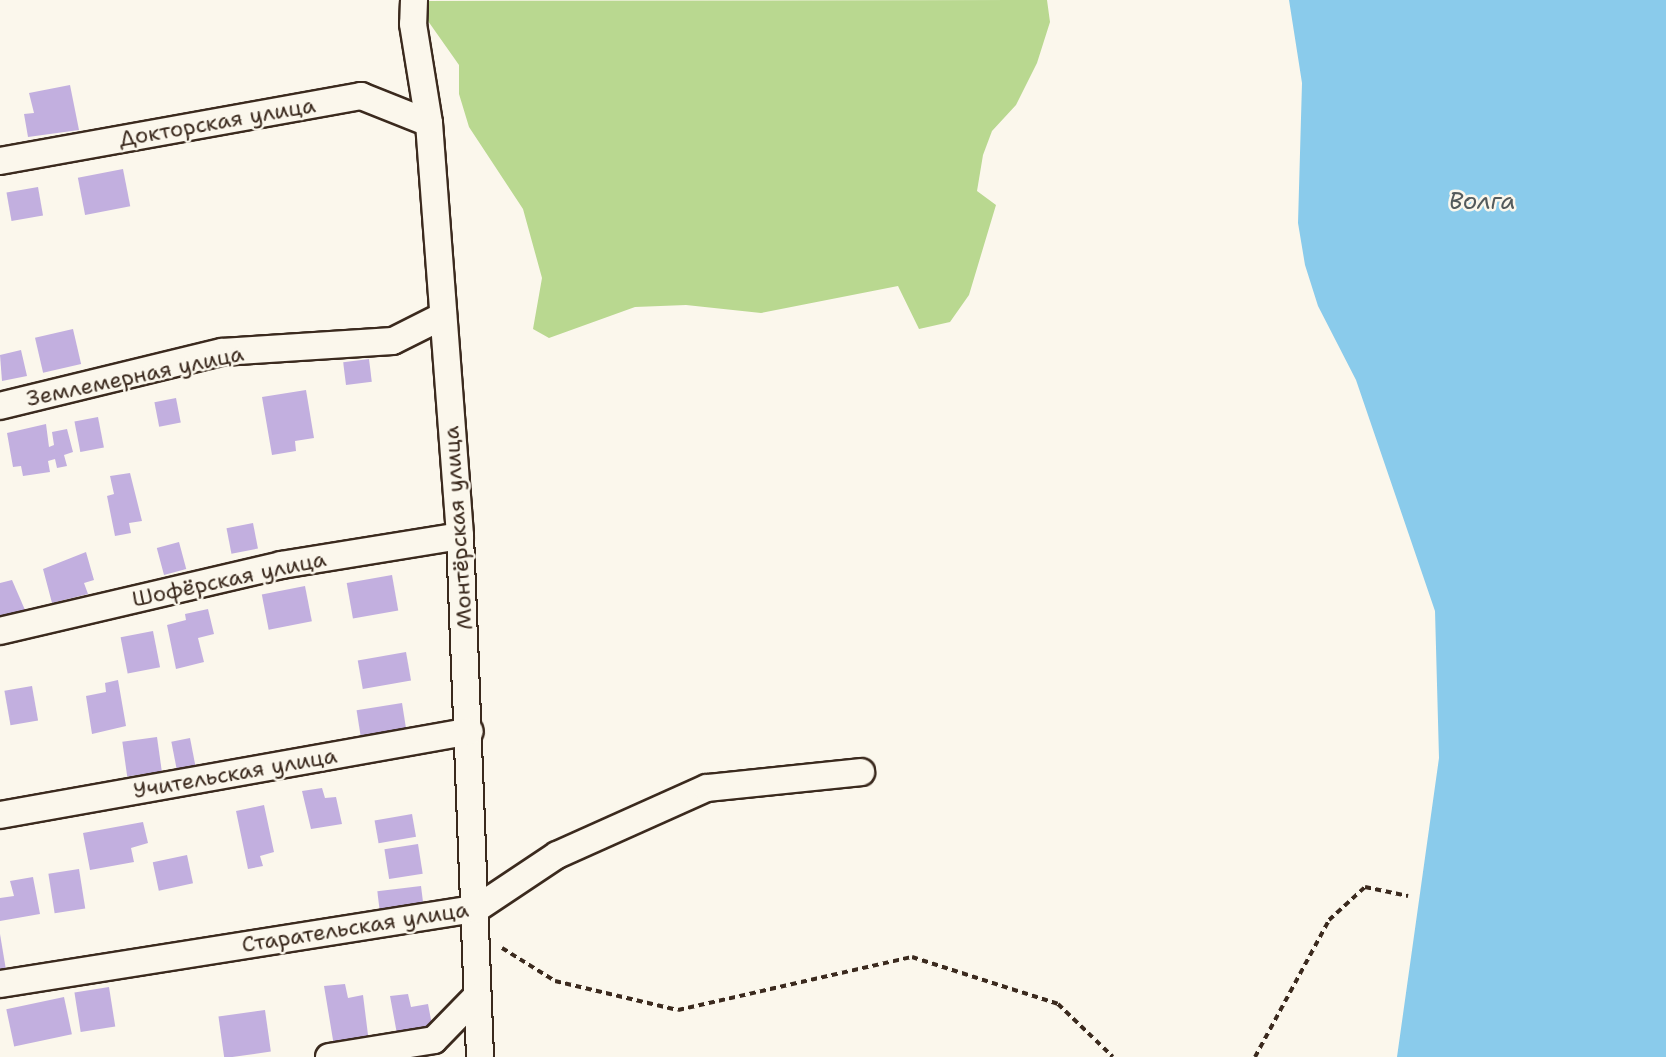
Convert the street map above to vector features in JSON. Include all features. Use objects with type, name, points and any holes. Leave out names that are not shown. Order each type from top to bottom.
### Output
[{"type":"street","name":"Монтёрская улица","points":[[414,0],[413,24],[429,123],[460,536],[476,909],[474,998],[480,1057]]},
{"type":"street","name":"Докторская улица","points":[[0,161],[361,96],[429,123]]},
{"type":"street","name":"Землемерная улица","points":[[0,405],[222,352],[393,341],[443,316]]},
{"type":"street","name":"Шофёрская улица","points":[[0,631],[281,565],[460,536]]},
{"type":"street","name":"Учительская улица","points":[[0,815],[470,731]]},
{"type":"street","name":"Старательская улица","points":[[0,984],[476,909],[557,855],[707,788],[861,772]]},
{"type":"street","points":[[329,1057],[434,1040],[474,998]]},
{"type":"path","points":[[1255,1057],[1329,920],[1365,886],[1408,896]]},
{"type":"path","points":[[499,943],[555,981],[678,1010],[912,957],[1058,1004],[1113,1057]]},
{"type":"green space","points":[[1047,0],[1050,22],[1037,63],[1016,105],[992,131],[983,155],[977,191],[996,205],[969,295],[950,322],[919,329],[898,286],[761,313],[686,305],[635,307],[549,338],[533,329],[542,278],[523,209],[469,127],[459,94],[459,65],[428,21],[427,1]]},
{"type":"water","name":"Волга","points":[[1289,0],[1666,0],[1666,1057],[1397,1057],[1439,758],[1435,611],[1356,380],[1318,306],[1305,265],[1298,223],[1302,83]]},
{"type":"building","points":[[70,85],[79,130],[28,137],[24,114],[34,113],[29,93]]},
{"type":"building","points":[[123,169],[130,206],[85,215],[78,178]]},
{"type":"building","points":[[38,187],[43,216],[12,221],[6,193]]},
{"type":"building","points":[[73,329],[81,364],[43,373],[35,338]]},
{"type":"building","points":[[21,350],[27,376],[2,381],[0,355]]},
{"type":"building","points":[[369,359],[372,382],[346,385],[343,362]]},
{"type":"building","points":[[306,390],[314,438],[295,441],[296,451],[272,455],[262,397]]},
{"type":"building","points":[[176,398],[181,423],[159,427],[154,402]]},
{"type":"building","points":[[98,417],[104,447],[80,452],[74,422]]},
{"type":"building","points":[[46,424],[49,447],[54,445],[52,432],[67,429],[73,452],[64,455],[67,466],[57,468],[55,459],[48,461],[50,472],[23,476],[21,466],[13,467],[7,433]]},
{"type":"building","points":[[130,473],[142,521],[129,523],[131,533],[115,536],[107,496],[114,494],[110,476]]},
{"type":"building","points":[[253,523],[258,549],[231,554],[226,528]]},
{"type":"building","points":[[179,542],[186,569],[164,575],[157,548]]},
{"type":"building","points":[[86,552],[94,580],[84,583],[88,594],[52,603],[43,569]]},
{"type":"building","points":[[392,575],[398,610],[353,618],[347,583]]},
{"type":"building","points":[[12,580],[25,610],[0,616],[0,583]]},
{"type":"building","points":[[305,586],[312,621],[269,630],[262,594]]},
{"type":"building","points":[[208,609],[214,634],[198,638],[204,662],[176,669],[167,625],[186,620],[185,614]]},
{"type":"building","points":[[153,631],[160,667],[128,674],[121,637]]},
{"type":"building","points":[[406,652],[411,681],[363,689],[358,661]]},
{"type":"building","points":[[118,680],[126,726],[92,734],[86,696],[106,692],[105,683]]},
{"type":"building","points":[[32,686],[38,720],[11,725],[4,691]]},
{"type":"building","points":[[402,703],[407,736],[362,743],[357,710]]},
{"type":"building","points":[[157,737],[162,772],[127,777],[122,742]]},
{"type":"building","points":[[190,738],[196,770],[178,774],[171,742]]},
{"type":"building","points":[[322,788],[325,798],[336,797],[342,824],[311,829],[302,791]]},
{"type":"building","points":[[264,805],[274,852],[260,856],[263,866],[248,869],[236,811]]},
{"type":"building","points":[[412,814],[416,837],[379,843],[375,821]]},
{"type":"building","points":[[143,822],[148,843],[131,848],[134,862],[90,870],[83,833]]},
{"type":"building","points":[[418,844],[423,874],[389,879],[384,849]]},
{"type":"building","points":[[187,855],[193,883],[159,891],[153,862]]},
{"type":"building","points":[[79,869],[85,909],[55,913],[48,874]]},
{"type":"building","points":[[33,877],[40,914],[0,921],[0,898],[14,896],[10,881]]},
{"type":"building","points":[[421,886],[424,909],[380,914],[377,891]]},
{"type":"building","points":[[0,934],[6,970],[0,971]]},
{"type":"building","points":[[345,984],[348,998],[363,995],[369,1043],[334,1046],[324,986]]},
{"type":"building","points":[[109,987],[115,1027],[81,1032],[74,992]]},
{"type":"building","points":[[408,994],[411,1007],[428,1004],[433,1030],[397,1034],[390,996]]},
{"type":"building","points":[[64,997],[72,1034],[14,1046],[6,1009]]},
{"type":"building","points":[[265,1010],[271,1052],[224,1057],[218,1017]]}]
